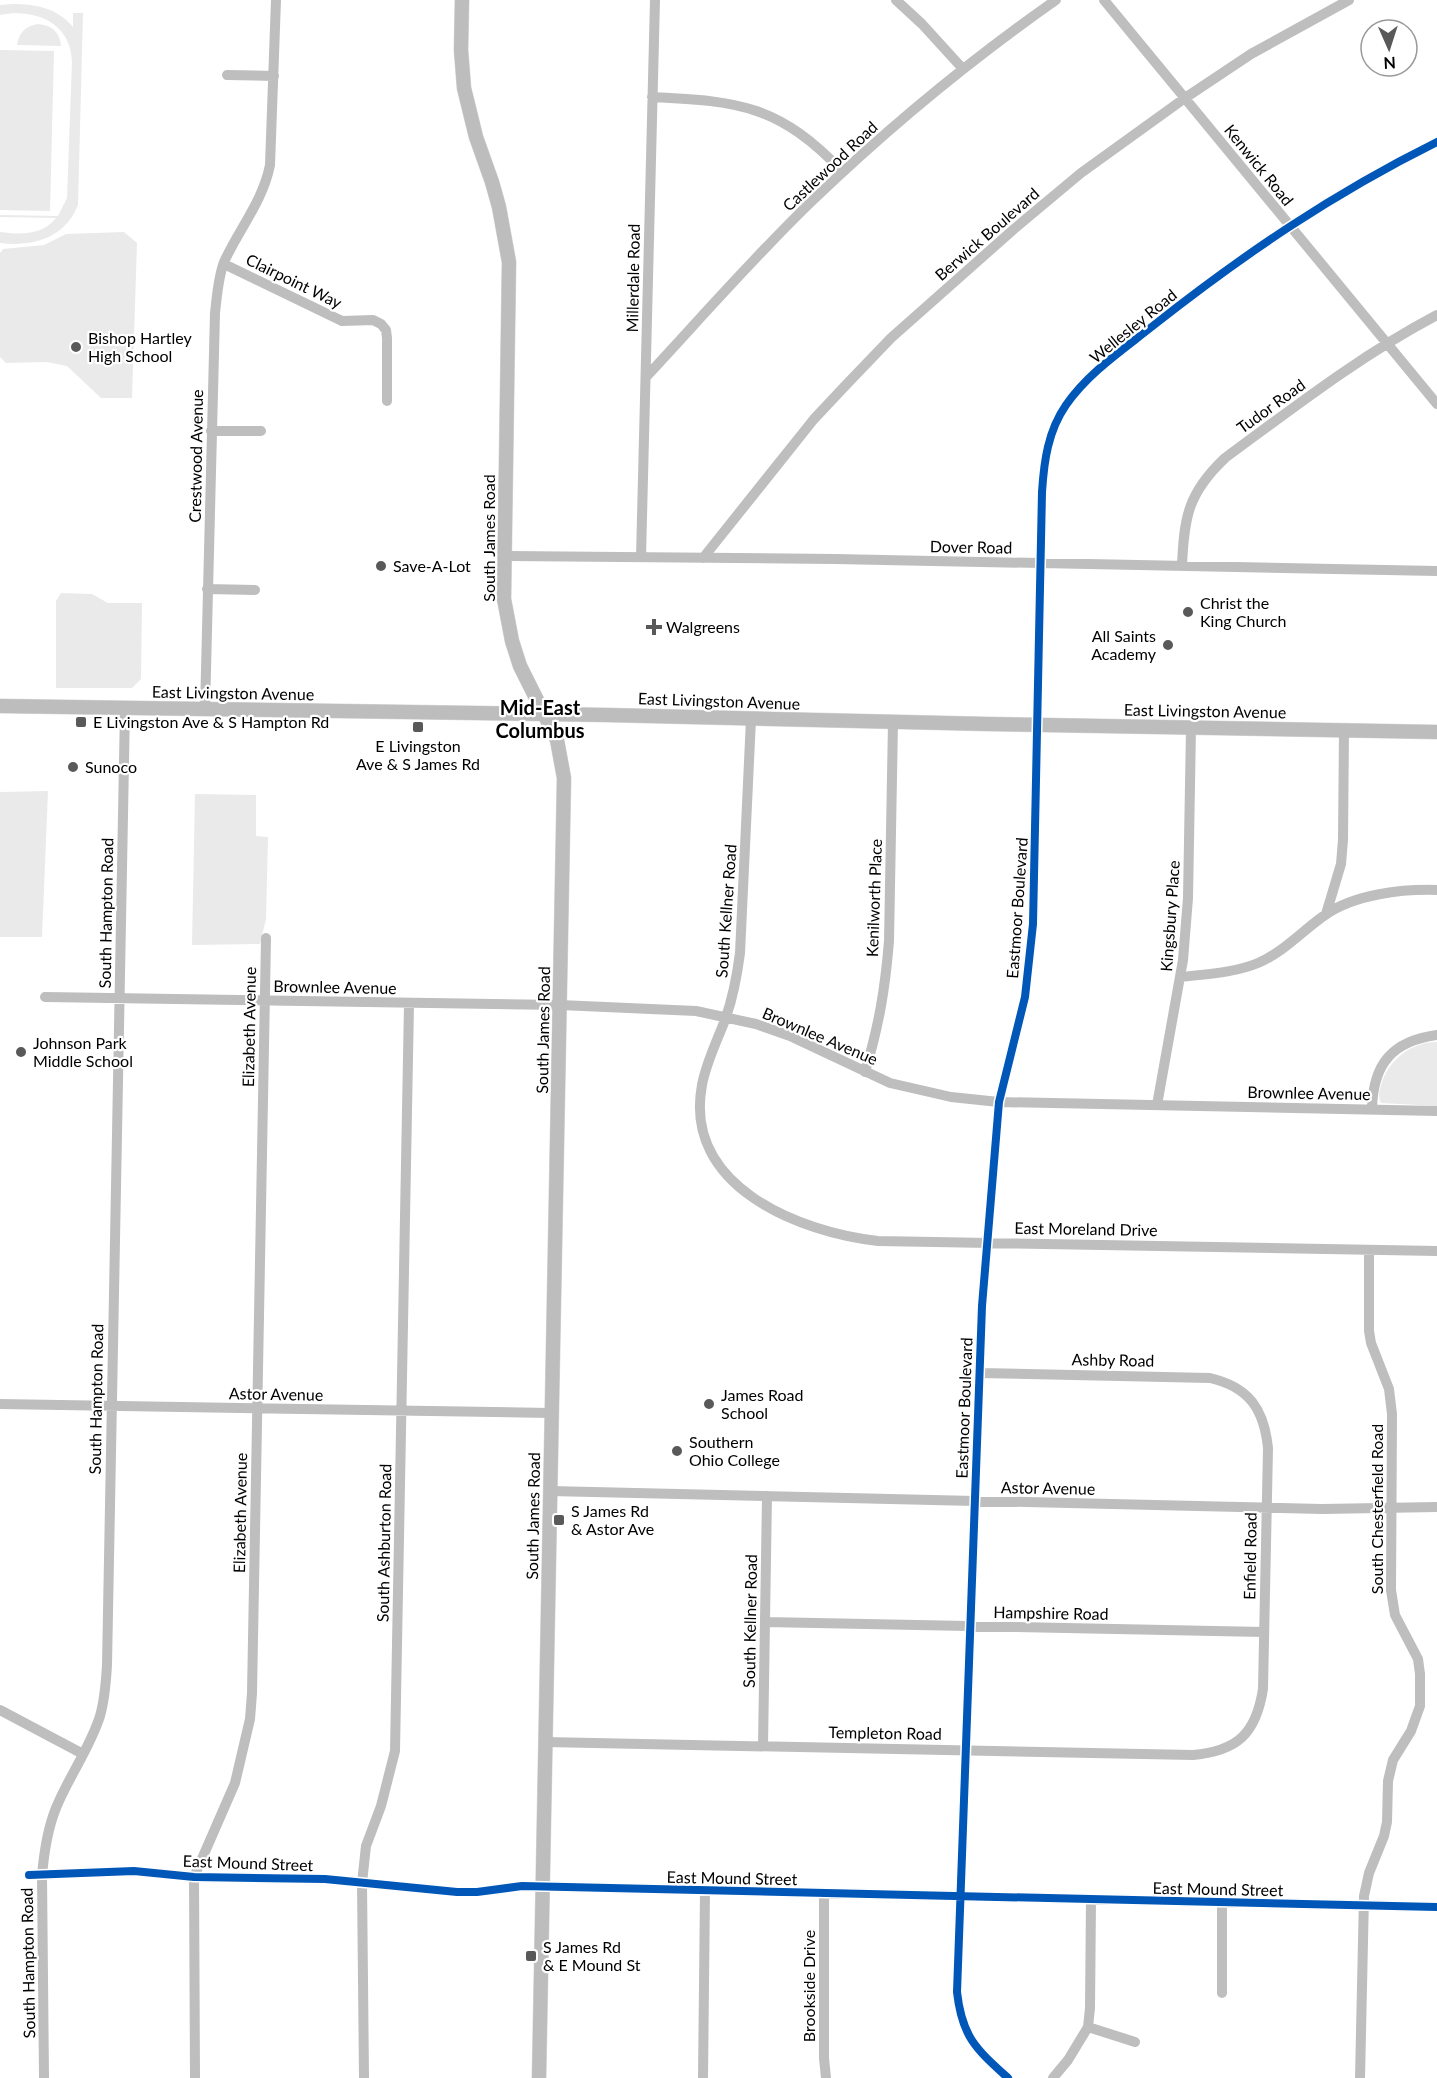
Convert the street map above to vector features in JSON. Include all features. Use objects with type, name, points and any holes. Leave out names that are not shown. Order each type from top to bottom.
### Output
[{"type":"main road","name":"South James Road","points":[[462,0],[461,50],[464,88],[476,137],[499,207],[510,270],[504,599],[512,641],[520,666],[557,740],[564,778],[539,2078]]},
{"type":"main road","name":"East Livingston Avenue","points":[[0,706],[544,714],[1437,732]]},
{"type":"street","name":"Crestwood Avenue","points":[[205,710],[211,431],[217,289],[224,264],[267,181],[272,145],[276,0]]},
{"type":"street","name":"Millerdale Road","points":[[641,557],[655,0]]},
{"type":"street","points":[[896,0],[922,24],[963,69]]},
{"type":"street","name":"Castlewood Road","points":[[646,377],[779,235],[843,172],[891,128],[963,69],[1056,0]]},
{"type":"street","name":"Kenwick Road","points":[[1104,0],[1437,404]]},
{"type":"street","name":"Berwick Boulevard","points":[[703,558],[814,419],[891,338],[1081,173],[1185,98],[1251,54],[1349,0]]},
{"type":"street","points":[[227,75],[274,76]]},
{"type":"street","points":[[652,97],[705,99],[766,113],[819,147],[843,172]]},
{"type":"street","name":"Wellesley Road","points":[[1037,725],[1044,466],[1048,443],[1066,405],[1101,367],[1203,286],[1342,192],[1437,142]]},
{"type":"street","name":"Clairpoint Way","points":[[224,264],[342,321],[373,320],[381,324],[386,330],[387,338],[387,402]]},
{"type":"street","name":"Tudor Road","points":[[1182,566],[1183,532],[1188,511],[1197,491],[1209,474],[1225,458],[1387,344],[1437,315]]},
{"type":"street","points":[[211,431],[261,431]]},
{"type":"street","name":"Dover Road","points":[[504,556],[1040,563],[1437,572]]},
{"type":"street","points":[[207,589],[255,590]]},
{"type":"street","name":"South Hampton Road","points":[[44,2078],[42,1876],[44,1851],[49,1826],[57,1807],[93,1737],[105,1690],[125,709]]},
{"type":"street","name":"South Kellner Road","points":[[744,1192],[729,1177],[713,1154],[705,1138],[700,1113],[704,1076],[735,985],[741,942],[751,719]]},
{"type":"street","name":"Kenilworth Place","points":[[865,1072],[877,1030],[886,977],[889,941],[893,722]]},
{"type":"street","name":"Eastmoor Boulevard","points":[[1008,2078],[970,2040],[959,2010],[957,1992],[979,1373],[987,1243],[999,1102],[1024,997],[1034,924],[1037,725]]},
{"type":"street","name":"Kingsbury Place","points":[[1157,1105],[1180,977],[1188,898],[1191,728]]},
{"type":"street","points":[[1326,914],[1341,864],[1344,730]]},
{"type":"street","points":[[1180,977],[1232,970],[1258,963],[1274,954],[1326,914],[1347,904],[1396,891],[1437,890]]},
{"type":"street","name":"Elizabeth Avenue","points":[[195,2078],[194,1877],[235,1783],[250,1719],[252,1693],[266,938]]},
{"type":"street","name":"Brownlee Avenue","points":[[45,997],[560,1005],[685,1010],[756,1024],[789,1036],[890,1083],[951,1097],[999,1102],[1437,1111]]},
{"type":"street","name":"South Ashburton Road","points":[[364,2078],[362,1883],[366,1846],[381,1806],[395,1751],[409,1004]]},
{"type":"street","points":[[1372,1109],[1375,1083],[1381,1066],[1392,1053],[1405,1043],[1420,1037],[1437,1035]]},
{"type":"street","name":"East Moreland Drive","points":[[744,1192],[783,1216],[825,1232],[848,1238],[878,1241],[1437,1251]]},
{"type":"street","name":"South Chesterfield Road","points":[[1360,2078],[1364,1905],[1369,1873],[1384,1836],[1387,1822],[1390,1770],[1393,1760],[1412,1731],[1420,1706],[1418,1659],[1400,1626],[1390,1590],[1391,1398],[1371,1343],[1369,1331],[1369,1250]]},
{"type":"street","name":"Ashby Road","points":[[979,1373],[1197,1377],[1222,1381],[1243,1392]]},
{"type":"street","name":"Enfield Road","points":[[1243,1392],[1258,1408],[1266,1430],[1268,1448],[1263,1689],[1259,1709],[1250,1726]]},
{"type":"street","name":"Astor Avenue","points":[[0,1404],[551,1413]]},
{"type":"street","name":"Astor Avenue","points":[[550,1491],[1266,1508],[1437,1507]]},
{"type":"street","name":"South Kellner Road","points":[[762,1746],[767,1496]]},
{"type":"street","name":"Hampshire Road","points":[[765,1622],[1264,1632]]},
{"type":"street","points":[[0,1710],[83,1754]]},
{"type":"street","name":"Templeton Road","points":[[545,1742],[1193,1755],[1225,1749],[1241,1739],[1250,1726]]},
{"type":"street","name":"East Mound Street","points":[[29,1875],[134,1871],[194,1877],[283,1878],[362,1883],[457,1892],[477,1892],[522,1886],[1437,1907]]},
{"type":"street","points":[[704,2078],[705,1890]]},
{"type":"street","name":"Brookside Drive","points":[[824,1893],[826,2078]]},
{"type":"street","points":[[1053,2078],[1068,2060],[1088,2027],[1091,1899]]},
{"type":"street","points":[[1222,1902],[1222,1993]]},
{"type":"street","points":[[1088,2027],[1135,2042]]},
{"type":"shaded area","points":[[13,4],[46,8],[60,15],[73,27],[73,13],[83,13],[78,205],[65,225],[56,233],[36,241],[12,244],[0,243],[0,232],[38,231],[51,224],[56,218],[0,217],[0,215],[58,216],[67,198],[72,62],[70,48],[65,37],[48,21],[25,14],[0,15],[0,5]]},
{"type":"shaded area","points":[[38,24],[54,30],[61,46],[17,45],[23,31]]},
{"type":"shaded area","points":[[0,50],[54,51],[50,211],[0,210]]},
{"type":"shaded area","points":[[124,232],[137,243],[132,398],[101,398],[67,366],[47,362],[6,363],[0,357],[0,253],[3,249],[44,245],[66,234]]},
{"type":"shaded area","points":[[61,593],[92,594],[108,603],[142,603],[141,679],[132,688],[56,688],[56,601]]},
{"type":"shaded area","points":[[48,791],[42,937],[0,937],[0,792]]},
{"type":"shaded area","points":[[195,794],[256,795],[256,836],[268,837],[266,919],[260,944],[192,945]]},
{"type":"shaded area","points":[[1437,1042],[1437,1106],[1381,1103],[1379,1094],[1381,1085],[1395,1060],[1418,1045]]},
{"type":"cycle path","points":[[1008,2078],[987,2059],[972,2041],[959,2007],[957,1992],[982,1306],[999,1102],[1025,997],[1033,924],[1042,492],[1048,447],[1055,425],[1066,405],[1085,382],[1119,352],[1256,249],[1362,182],[1437,142]]},
{"type":"cycle path","points":[[29,1875],[134,1871],[194,1877],[325,1879],[457,1892],[477,1892],[522,1886],[1437,1907]]},
{"type":"place","name":"Bishop Hartley High School","points":[[76,347]]},
{"type":"place","name":"Save-A-Lot","points":[[381,566]]},
{"type":"place","name":"Christ the King Church","points":[[1188,612]]},
{"type":"place","name":"Walgreens","points":[[654,627]]},
{"type":"place","name":"All Saints Academy","points":[[1168,645]]},
{"type":"place","name":"E Livingston Ave & S Hampton Rd","points":[[81,722]]},
{"type":"place","name":"E Livingston Ave & S James Rd","points":[[418,727]]},
{"type":"place","name":"Sunoco","points":[[73,767]]},
{"type":"place","name":"Johnson Park Middle School","points":[[21,1052]]},
{"type":"place","name":"James Road School","points":[[709,1404]]},
{"type":"place","name":"Southern Ohio College","points":[[677,1451]]},
{"type":"place","name":"S James Rd & Astor Ave","points":[[559,1520]]},
{"type":"place","name":"S James Rd & E Mound St","points":[[531,1956]]},
{"type":"district","name":"Mid-East Columbus","points":[[540,720]]}]
